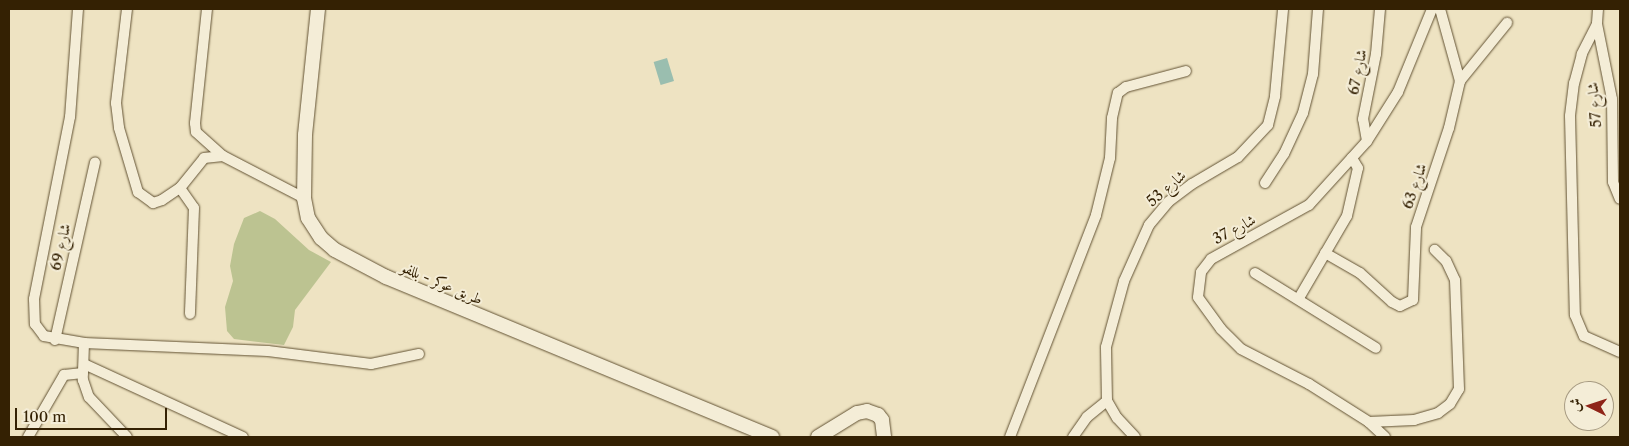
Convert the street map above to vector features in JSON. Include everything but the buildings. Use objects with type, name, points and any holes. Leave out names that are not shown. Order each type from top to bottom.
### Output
[{"type":"street","points":[[78,9],[70,117],[34,299],[35,324],[44,336],[54,340],[84,343],[268,351],[371,364],[419,354]]},
{"type":"street","points":[[127,9],[116,103],[136,188],[142,198],[153,203],[180,188],[204,158],[223,156]]},
{"type":"street","points":[[207,9],[195,127],[223,156],[304,198]]},
{"type":"street","name":"طريق عوكر - بللفو","points":[[318,9],[305,135],[304,198],[308,218],[321,238],[335,250],[386,277],[772,437]]},
{"type":"street","name":"شارع 53","points":[[1107,401],[1106,347],[1124,281],[1138,247],[1149,225],[1168,202],[1192,184],[1238,158],[1268,125],[1275,96],[1283,9]]},
{"type":"street","points":[[1265,183],[1284,154],[1303,113],[1312,74],[1318,9]]},
{"type":"street","name":"شارع 67","points":[[1367,141],[1363,119],[1376,54],[1380,9]]},
{"type":"street","name":"شارع 37","points":[[1385,437],[1369,422],[1309,384],[1241,349],[1221,329],[1198,297],[1201,272],[1211,259],[1309,206],[1367,141],[1398,92],[1432,9]]},
{"type":"street","name":"شارع 63","points":[[1325,253],[1360,273],[1392,302],[1400,306],[1413,300],[1416,227],[1449,128],[1460,80],[1440,9]]},
{"type":"street","name":"شارع 57","points":[[1598,9],[1597,24],[1612,99],[1613,182],[1620,199]]},
{"type":"street","points":[[1460,80],[1507,23]]},
{"type":"street","points":[[1597,24],[1582,54],[1574,83],[1570,116],[1574,315],[1584,336],[1620,352]]},
{"type":"street","points":[[1010,437],[1096,216],[1110,158],[1112,118],[1118,93],[1126,87],[1186,71]]},
{"type":"street","points":[[1612,99],[1620,107]]},
{"type":"street","points":[[1299,298],[1352,200],[1358,168],[1352,158]]},
{"type":"street","name":"شارع 69","points":[[54,340],[95,162]]},
{"type":"street","points":[[180,188],[194,208],[190,314]]},
{"type":"street","points":[[1369,422],[1414,420],[1438,413],[1450,404],[1459,389],[1455,280],[1446,261],[1435,250]]},
{"type":"street","points":[[1255,273],[1299,298],[1376,348]]},
{"type":"street","points":[[84,343],[83,368],[88,397],[127,437]]},
{"type":"street","points":[[28,437],[64,375],[83,368],[244,437]]},
{"type":"street","points":[[1072,437],[1087,417],[1107,401],[1116,418],[1135,437]]},
{"type":"street","points":[[818,437],[857,413],[867,411],[882,420],[884,437]]},
{"type":"green space","points":[[260,211],[275,219],[309,250],[331,262],[295,310],[293,327],[284,345],[234,339],[227,331],[225,307],[233,281],[230,266],[234,244],[244,218]]},
{"type":"shaded area","points":[[667,58],[674,81],[661,85],[654,62]]}]
